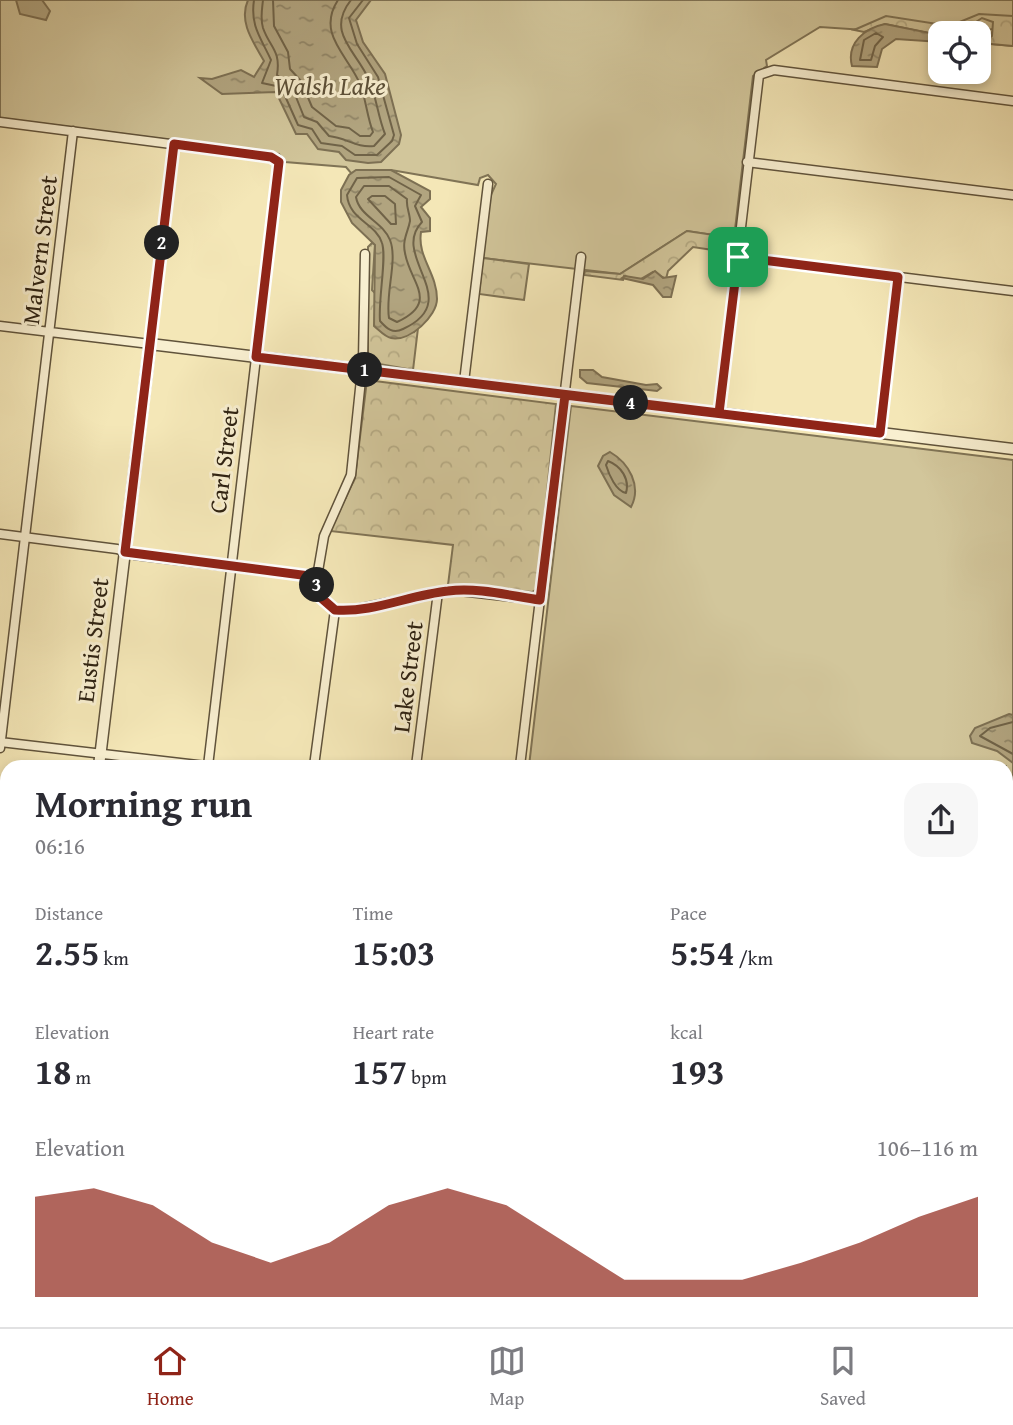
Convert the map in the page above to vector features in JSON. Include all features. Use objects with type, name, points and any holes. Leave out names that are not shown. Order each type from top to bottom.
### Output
[{"type":"street","points":[[719,413],[756,83],[762,73],[774,70],[1013,101]]},
{"type":"street","points":[[0,122],[174,144]]},
{"type":"street","name":"Malvern Street","points":[[0,748],[73,131]]},
{"type":"street","name":"Carl Street","points":[[174,144],[278,159],[280,165],[208,760]]},
{"type":"street","name":"Eustis Street","points":[[100,760],[174,144]]},
{"type":"street","points":[[747,162],[1013,195]]},
{"type":"street","points":[[464,382],[488,184]]},
{"type":"street","points":[[365,254],[363,365],[351,475],[324,536],[317,577],[319,596],[335,610],[370,609],[438,592],[463,590],[540,600]]},
{"type":"street","points":[[521,760],[581,257]]},
{"type":"street","points":[[738,257],[1013,291]]},
{"type":"street","points":[[880,433],[898,277]]},
{"type":"street","points":[[0,326],[256,357],[363,365],[464,382],[1013,449]]},
{"type":"street","points":[[0,534],[317,577]]},
{"type":"street","name":"Lake Street","points":[[417,760],[438,592]]},
{"type":"street","points":[[315,760],[335,610]]},
{"type":"street","points":[[0,742],[149,760]]},
{"type":"green space","points":[[0,0],[1013,0],[1013,46],[991,44],[994,29],[991,29],[991,21],[928,21],[928,34],[820,27],[766,60],[767,66],[753,76],[734,238],[687,231],[620,274],[483,258],[490,197],[496,184],[488,175],[480,178],[478,185],[391,170],[351,173],[346,167],[285,162],[279,154],[0,118]]},
{"type":"green space","points":[[979,14],[1013,16],[1013,46],[991,44],[991,21],[982,18],[977,21],[962,21]]},
{"type":"green space","points":[[886,16],[928,23],[928,33],[885,24],[864,32],[854,30]]},
{"type":"green space","points":[[687,231],[734,238],[733,253],[693,247],[668,271],[666,279],[653,272],[639,280],[624,276],[623,280],[584,275],[585,271],[620,274]]},
{"type":"green space","points":[[372,243],[375,244],[372,290],[414,332],[418,328],[413,370],[368,362],[368,247]]},
{"type":"green space","points":[[483,258],[529,264],[524,300],[479,294]]},
{"type":"green space","points":[[367,380],[556,404],[537,589],[532,592],[448,585],[453,545],[330,531],[355,478]]},
{"type":"green space","points":[[571,406],[1013,460],[1013,760],[530,760]]},
{"type":"water","points":[[16,0],[42,0],[50,11],[46,20],[20,14]]},
{"type":"water","name":"Walsh Lake","points":[[248,0],[371,0],[356,20],[363,42],[385,74],[401,135],[399,144],[381,162],[346,160],[339,152],[318,149],[307,134],[296,134],[276,92],[222,94],[200,78],[212,79],[241,70],[254,77],[264,61],[246,24],[245,8]]},
{"type":"water","points":[[885,24],[928,33],[928,41],[896,39],[882,49],[877,67],[852,66],[852,50],[855,44],[864,33]]},
{"type":"water","name":"Walsh Lake","points":[[356,170],[391,170],[430,191],[430,199],[421,207],[430,218],[430,231],[421,232],[421,241],[434,281],[436,306],[421,326],[406,336],[391,338],[374,326],[375,245],[352,223],[341,202],[341,190],[349,175]]},
{"type":"water","points":[[655,271],[663,278],[676,276],[671,297],[663,297],[653,285],[622,278],[625,276],[643,279]]},
{"type":"water","points":[[580,370],[593,370],[602,377],[646,385],[657,384],[661,388],[657,391],[587,383],[580,377]]},
{"type":"water","points":[[610,452],[623,462],[632,476],[635,491],[631,507],[614,495],[598,466],[603,456]]},
{"type":"water","points":[[1009,714],[1013,715],[1013,760],[997,751],[972,743],[970,736],[975,728]]},
{"type":"route","points":[[174,144],[278,159],[280,165],[256,357],[719,413],[738,257],[898,277],[880,433],[565,395],[540,600],[451,590],[402,599],[370,609],[335,610],[319,596],[317,577],[125,552],[174,144]]}]
